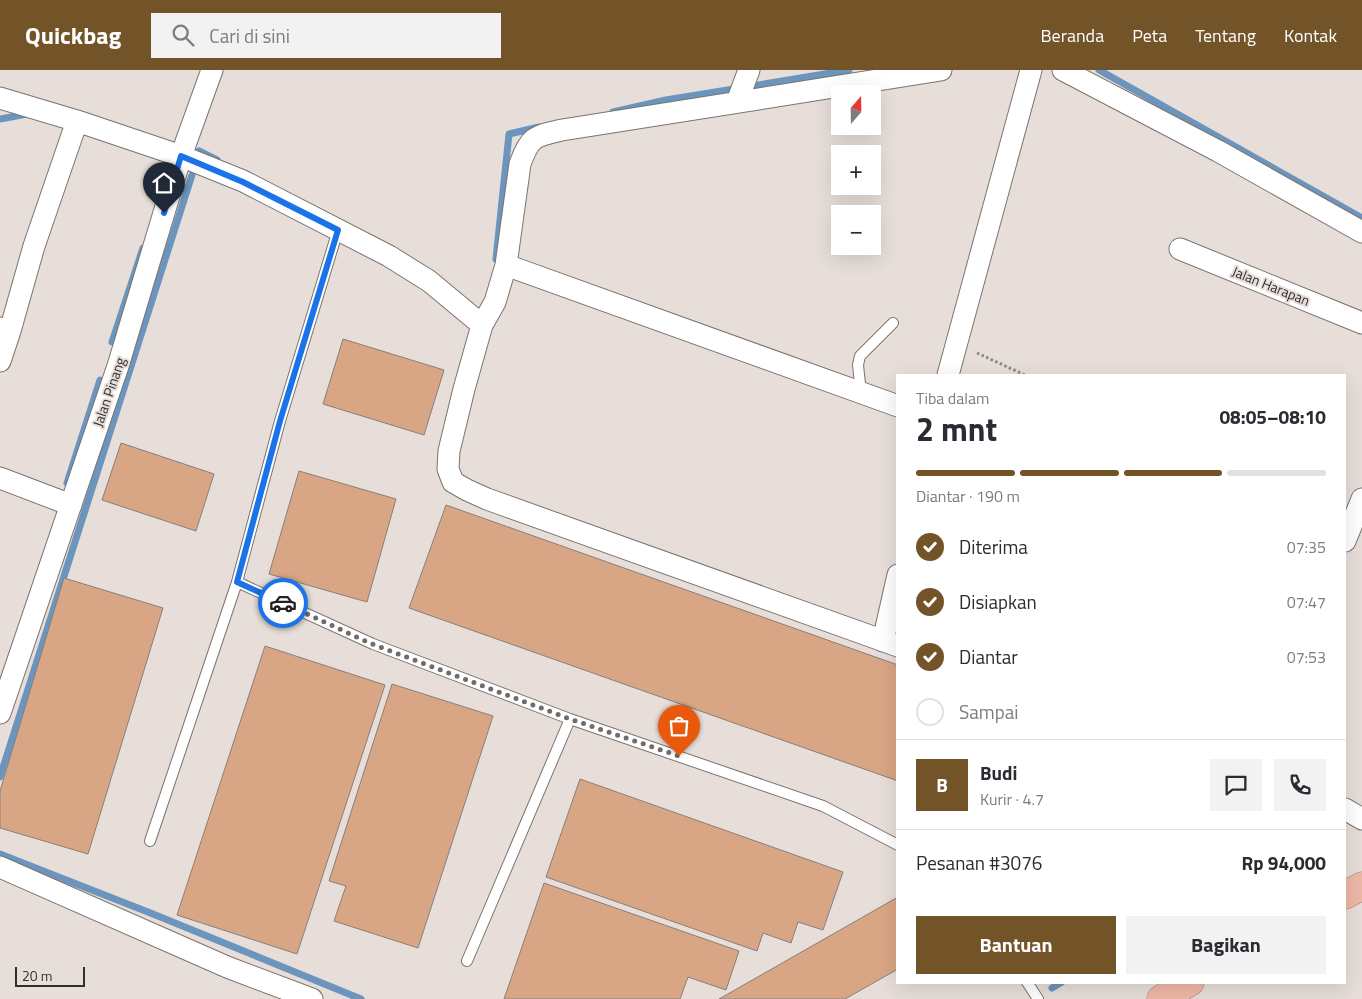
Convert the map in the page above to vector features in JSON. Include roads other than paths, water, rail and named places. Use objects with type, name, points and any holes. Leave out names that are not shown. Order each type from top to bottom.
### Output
[{"type":"highway","points":[[1346,894],[1362,886]]},
{"type":"highway","points":[[1161,999],[1187,984]]},
{"type":"street","name":"Jalan Pinang","points":[[0,713],[118,366],[181,156],[212,70]]},
{"type":"street","points":[[736,102],[749,70]]},
{"type":"street","points":[[896,592],[890,643],[487,499],[453,482],[448,469],[449,451],[482,325],[495,302],[506,265],[520,164],[525,150],[532,139],[562,130],[736,102],[848,78],[940,70]]},
{"type":"street","points":[[948,374],[1031,70]]},
{"type":"street","points":[[1063,70],[1218,152],[1362,232]]},
{"type":"street","points":[[0,98],[77,121],[181,156],[243,182],[389,256],[429,281],[482,325]]},
{"type":"street","points":[[0,361],[5,330],[77,121]]},
{"type":"street","name":"Jalan Harapan","points":[[1180,250],[1362,323]]},
{"type":"street","points":[[506,265],[896,405]]},
{"type":"street","points":[[0,478],[70,504]]},
{"type":"street","points":[[1347,531],[1362,499]]},
{"type":"street","points":[[1346,810],[1362,819]]},
{"type":"street","points":[[0,867],[227,967],[312,999]]},
{"type":"lane","points":[[150,841],[237,582],[280,421],[338,230]]},
{"type":"lane","points":[[861,393],[858,364],[860,356],[893,323]]},
{"type":"lane","points":[[237,582],[372,644],[570,719],[823,806],[896,844]]},
{"type":"lane","points":[[467,961],[570,719]]},
{"type":"lane","points":[[1028,984],[1038,999]]},
{"type":"waterway","points":[[613,112],[666,100],[849,70]]},
{"type":"waterway","points":[[1099,70],[1362,218]]},
{"type":"waterway","points":[[0,119],[27,114]]},
{"type":"waterway","points":[[496,259],[509,134],[539,127]]},
{"type":"waterway","points":[[199,151],[217,160]]},
{"type":"waterway","points":[[0,777],[192,175]]},
{"type":"waterway","points":[[112,342],[143,248]]},
{"type":"waterway","points":[[67,483],[100,380]]},
{"type":"waterway","points":[[0,854],[361,999]]},
{"type":"waterway","points":[[1052,988],[1059,984]]}]
